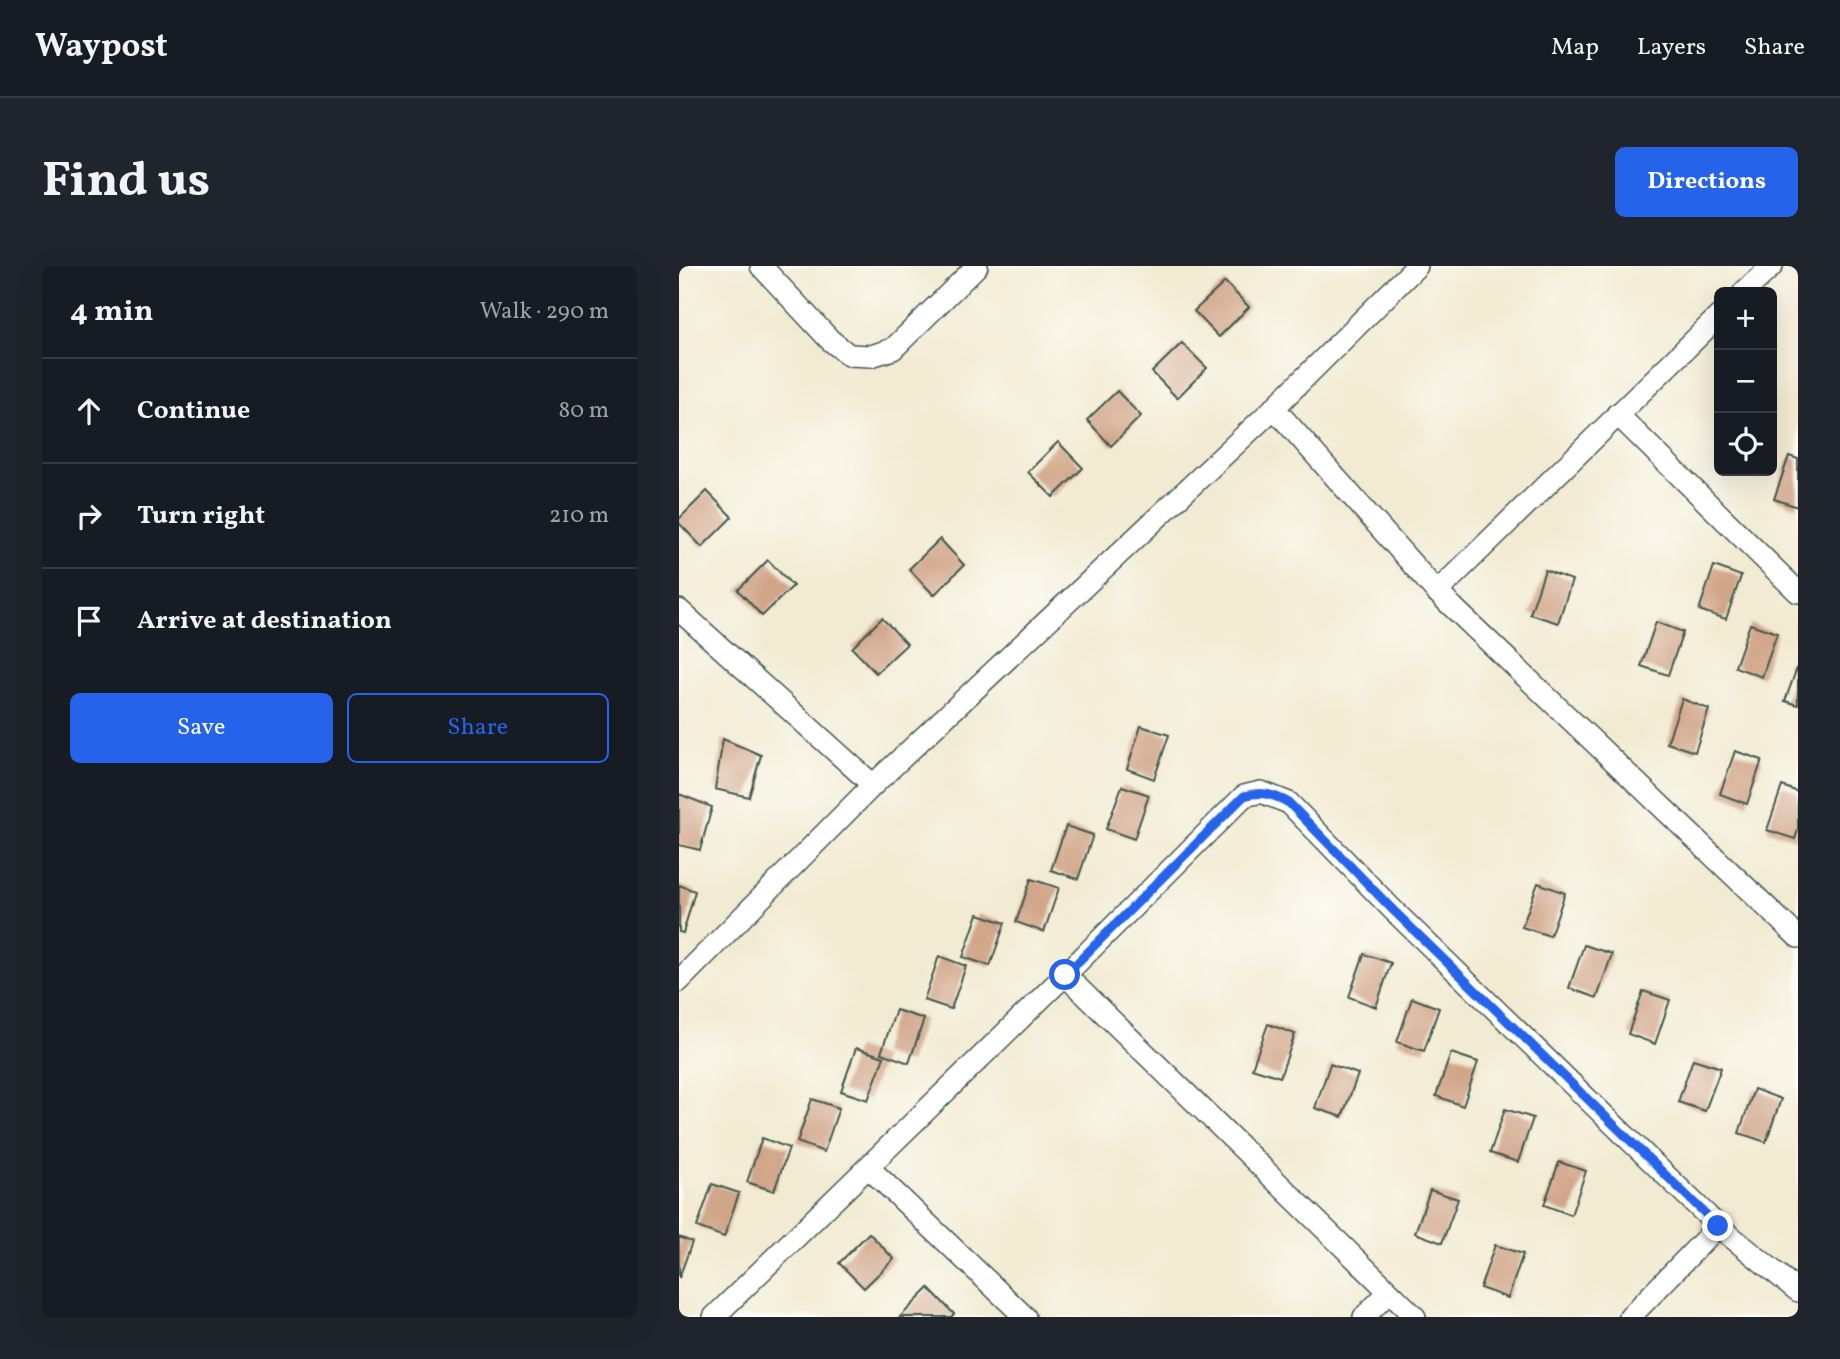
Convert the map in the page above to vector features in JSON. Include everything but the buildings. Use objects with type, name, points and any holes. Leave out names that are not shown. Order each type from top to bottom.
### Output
[{"type":"street","points":[[761,266],[829,340],[849,355],[871,356],[893,349],[977,266]]},
{"type":"street","points":[[679,981],[873,785],[1274,408],[1417,266]]},
{"type":"street","points":[[1749,287],[1772,266]]},
{"type":"street","points":[[1437,592],[1714,321]]},
{"type":"street","points":[[1274,408],[1437,592],[1798,937]]},
{"type":"street","points":[[1617,414],[1796,587]]},
{"type":"street","points":[[679,610],[873,785]]},
{"type":"street","points":[[714,1317],[869,1168],[1244,796],[1261,792],[1289,803],[1393,910],[1718,1226],[1798,1290]]},
{"type":"street","points":[[1065,975],[1415,1317]]},
{"type":"street","points":[[869,1168],[1025,1317]]},
{"type":"street","points":[[1630,1317],[1718,1226]]},
{"type":"street","points":[[1364,1317],[1388,1293]]},
{"type":"route","points":[[1065,975],[1244,796],[1261,792],[1279,797],[1289,803],[1393,910],[1718,1226]]}]
